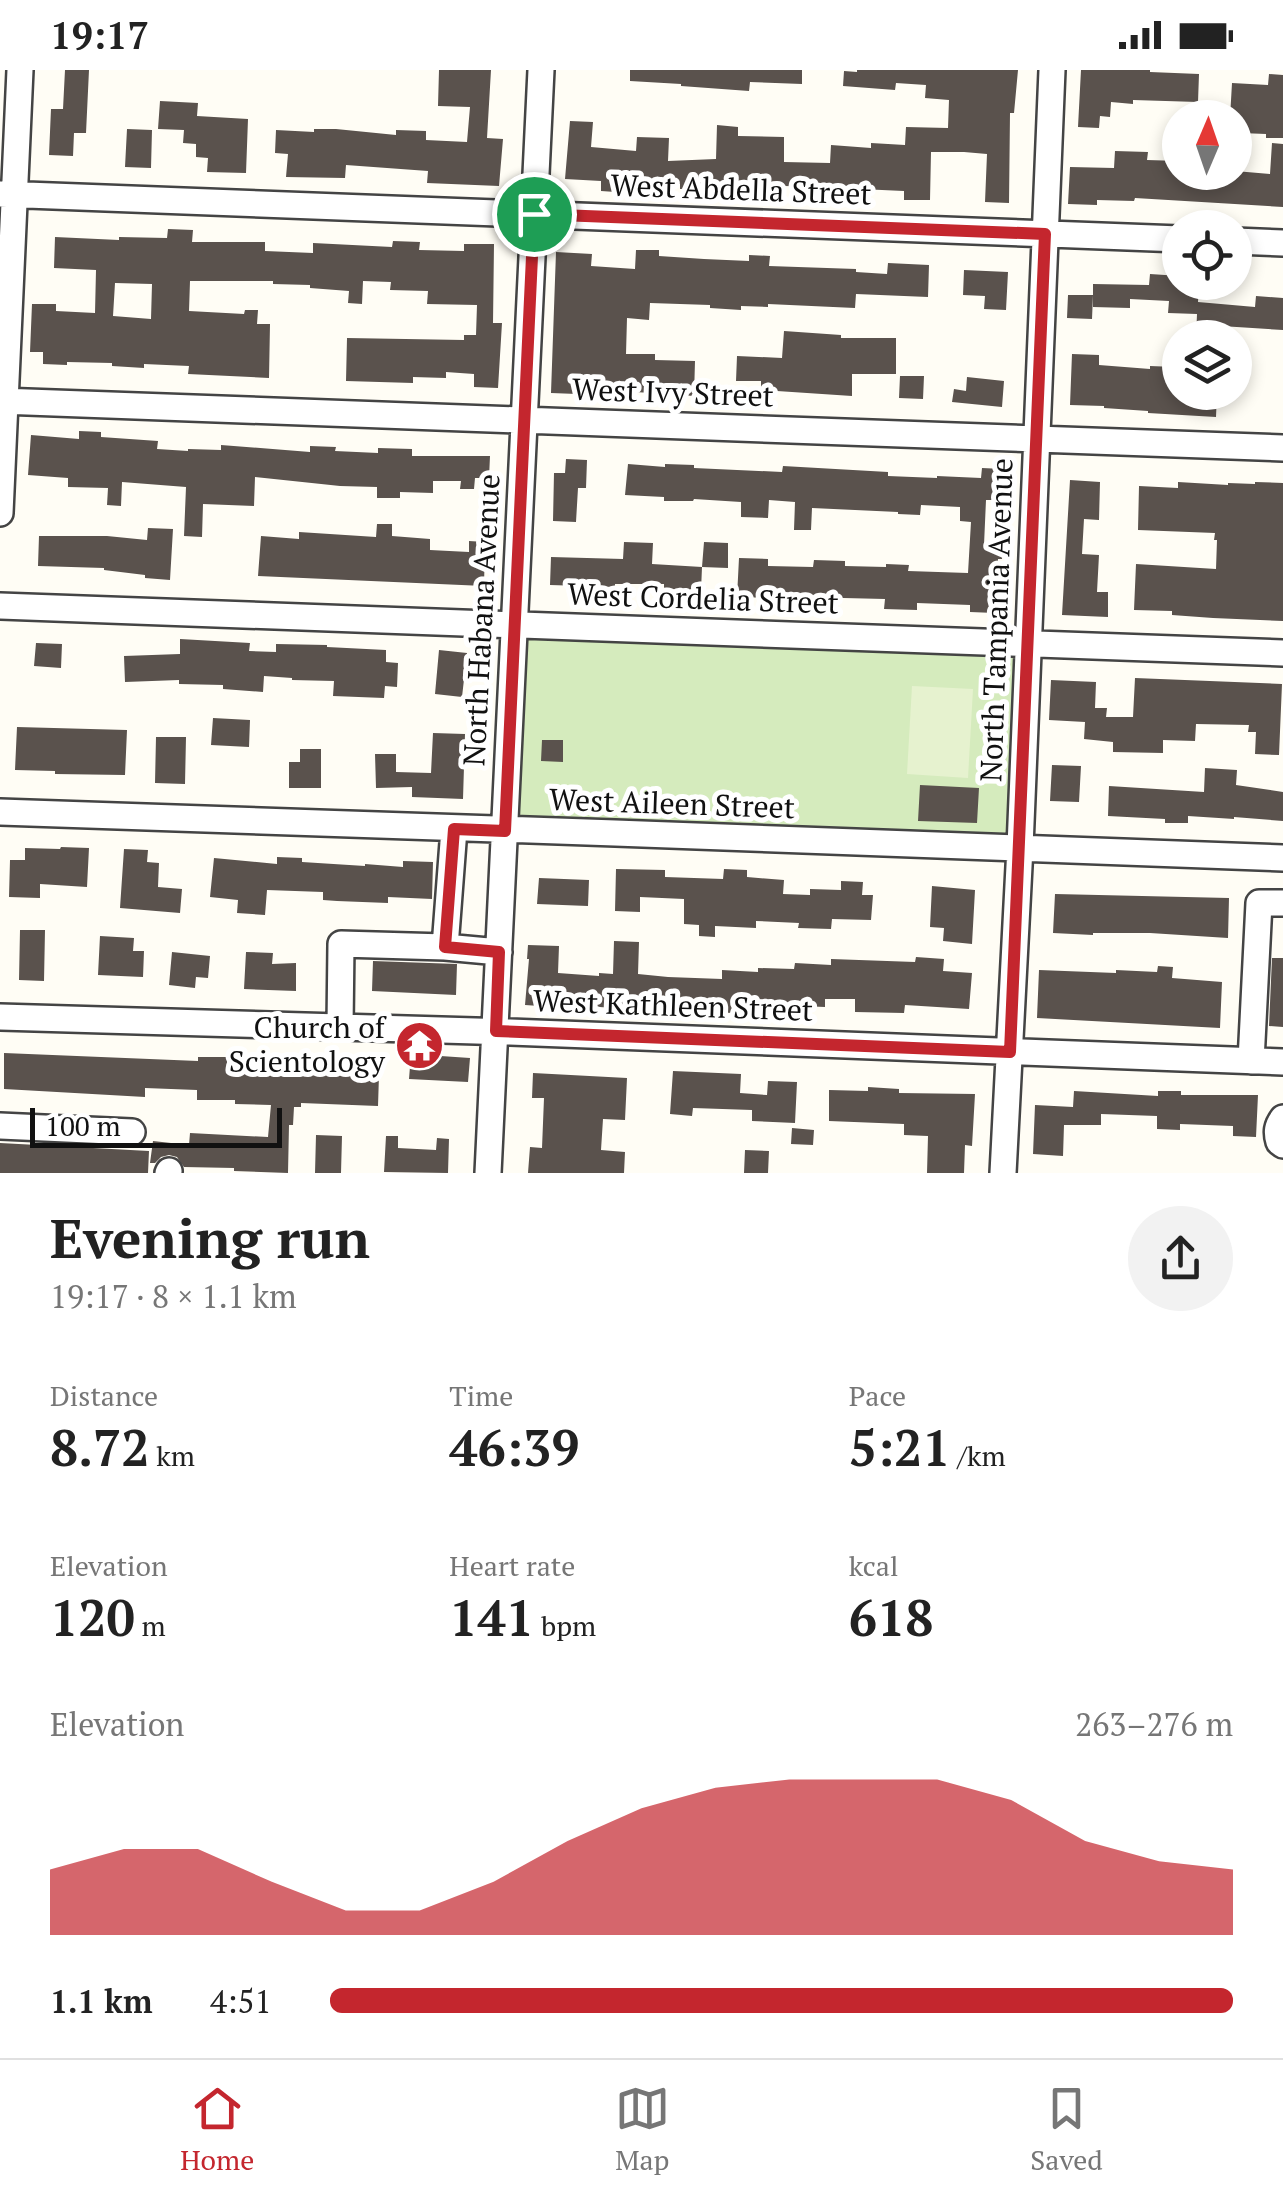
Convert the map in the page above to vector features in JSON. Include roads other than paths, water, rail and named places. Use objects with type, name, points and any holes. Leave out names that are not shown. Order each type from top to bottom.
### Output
[{"type":"street","points":[[0,514],[7,194],[20,70]]},
{"type":"street","name":"North Habana Avenue","points":[[488,1173],[540,70]]},
{"type":"street","name":"North Tampania Avenue","points":[[1003,1173],[1052,70]]},
{"type":"street","name":"West Abdella Street","points":[[7,194],[1162,238]]},
{"type":"street","points":[[1252,242],[1283,243]]},
{"type":"street","name":"West Ivy Street","points":[[2,401],[1283,448]]},
{"type":"street","name":"West Cordelia Street","points":[[0,606],[1283,652]]},
{"type":"street","name":"West Aileen Street","points":[[0,812],[1283,858]]},
{"type":"street","points":[[445,947],[454,829]]},
{"type":"street","points":[[1251,1061],[1259,902],[1283,903]]},
{"type":"street","points":[[340,1027],[342,944],[499,952]]},
{"type":"street","name":"West Kathleen Street","points":[[0,1017],[496,1031],[1283,1062]]},
{"type":"street","points":[[1283,1118],[1276,1133],[1283,1145]]},
{"type":"street","points":[[0,1126],[132,1132]]},
{"type":"place","name":"Church of Scientology","points":[[420,1045]]}]
